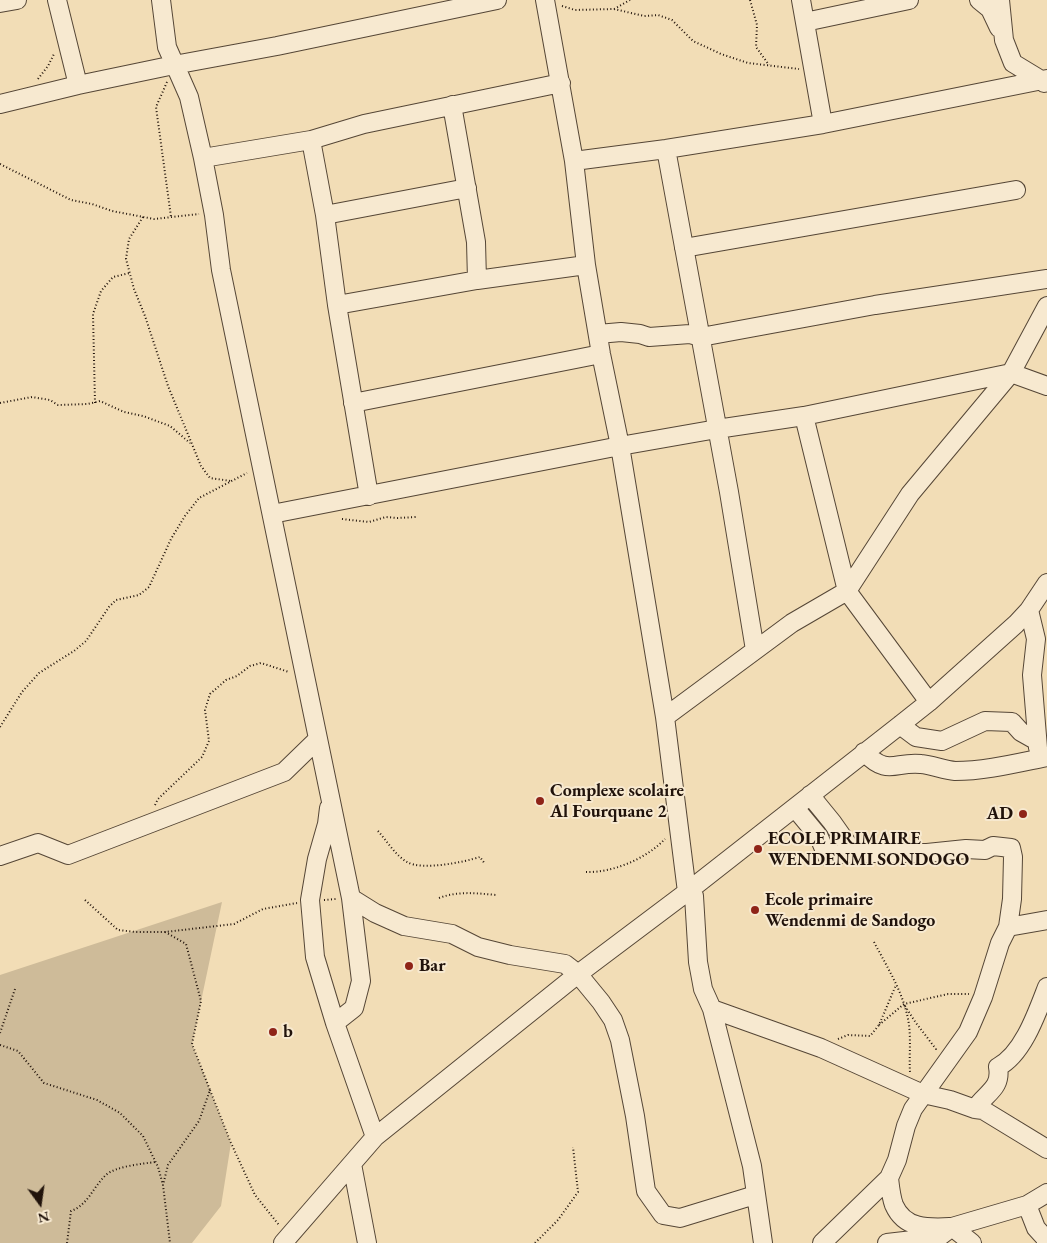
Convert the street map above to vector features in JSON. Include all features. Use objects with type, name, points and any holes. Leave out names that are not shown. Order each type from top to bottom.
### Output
[{"type":"street","points":[[0,3],[17,0]]},
{"type":"street","points":[[58,0],[78,84]]},
{"type":"street","points":[[161,0],[167,47],[189,97],[203,158],[214,215],[221,270],[351,898],[361,981],[354,1008],[335,1023]]},
{"type":"street","points":[[0,104],[78,84],[174,64],[277,46],[436,6],[498,0]]},
{"type":"street","points":[[545,0],[574,161],[586,265],[601,354],[620,446],[665,717],[687,892]]},
{"type":"street","points":[[801,0],[823,124]]},
{"type":"street","points":[[979,0],[990,9],[1013,63],[1045,82]]},
{"type":"street","points":[[1000,0],[1004,40]]},
{"type":"street","points":[[805,22],[900,1]]},
{"type":"street","points":[[574,161],[666,149],[823,124],[1045,82]]},
{"type":"street","points":[[203,158],[311,140],[364,124],[561,83]]},
{"type":"street","points":[[452,105],[476,242],[477,280]]},
{"type":"street","points":[[311,140],[326,215],[337,305],[369,496]]},
{"type":"street","points":[[666,149],[701,337],[755,650]]},
{"type":"street","points":[[326,215],[467,188]]},
{"type":"street","points":[[684,248],[1016,190]]},
{"type":"street","points":[[337,305],[477,280],[586,265]]},
{"type":"street","points":[[598,334],[622,332],[649,337],[690,334],[701,337],[875,305],[1047,279]]},
{"type":"street","points":[[665,717],[792,623],[847,591],[910,494],[1012,373],[1047,306]]},
{"type":"street","points":[[353,403],[601,354]]},
{"type":"street","points":[[272,514],[620,446],[804,416],[1012,373],[1047,386]]},
{"type":"street","points":[[804,416],[847,591],[928,702]]},
{"type":"street","points":[[286,1240],[375,1137],[578,974],[687,892],[928,702],[1016,624],[1029,610],[1047,583]]},
{"type":"street","points":[[864,752],[872,761],[888,768],[919,764],[954,771],[999,766],[1043,758],[1038,741],[1032,675],[1036,639],[1029,610]]},
{"type":"street","points":[[900,725],[916,737],[942,741],[985,721],[1012,722],[1021,732],[1038,741]]},
{"type":"street","points":[[0,856],[38,843],[68,855],[284,772],[318,739]]},
{"type":"street","points":[[810,795],[851,849],[856,852]]},
{"type":"street","points":[[330,800],[310,900],[315,957],[335,1023],[375,1137]]},
{"type":"street","points":[[795,808],[819,837],[827,856],[856,852],[985,850],[993,846],[1011,848],[1014,857],[1012,899],[1008,927],[1000,943],[984,993],[968,1032],[953,1055],[918,1091],[914,1109],[906,1126],[897,1160],[889,1178],[822,1243]]},
{"type":"street","points":[[687,892],[694,896],[698,962],[703,989],[712,1009],[752,1166],[763,1243]]},
{"type":"street","points":[[351,898],[375,913],[404,926],[452,934],[478,947],[510,955],[565,964],[578,974],[601,1002],[612,1020],[620,1040],[635,1116],[646,1191],[663,1215],[680,1218],[755,1195]]},
{"type":"street","points":[[1008,927],[1047,920]]},
{"type":"street","points":[[975,1110],[998,1083],[1000,1077],[998,1068],[1013,1057],[1023,1040],[1047,987]]},
{"type":"street","points":[[712,1009],[821,1048],[918,1091],[950,1100],[975,1110],[983,1110],[1047,1149]]},
{"type":"street","points":[[352,1164],[367,1243]]},
{"type":"street","points":[[889,1178],[893,1204],[898,1213],[911,1225],[919,1227],[952,1227],[1028,1205],[1047,1193]]},
{"type":"street","points":[[1028,1205],[1036,1228],[1046,1239],[1046,1243]]},
{"type":"street","points":[[887,1243],[939,1237],[952,1227]]},
{"type":"street","points":[[952,1227],[972,1243]]},
{"type":"path","points":[[545,0],[575,10],[614,9],[644,16],[658,15],[672,20],[693,41],[721,54],[748,63],[814,71]]},
{"type":"path","points":[[614,9],[630,0]]},
{"type":"path","points":[[750,0],[757,24],[756,47],[769,65]]},
{"type":"path","points":[[22,98],[48,66],[56,51]]},
{"type":"path","points":[[171,217],[156,106],[174,64]]},
{"type":"path","points":[[0,164],[71,200],[92,204],[112,211],[154,218],[214,215]]},
{"type":"path","points":[[143,217],[129,239],[126,259],[130,273],[168,386],[201,466],[210,478],[231,481]]},
{"type":"path","points":[[95,403],[93,314],[101,291],[113,276],[130,273]]},
{"type":"path","points":[[0,403],[32,397],[50,400],[58,405],[95,403],[100,401],[124,412],[143,416],[170,426],[192,445]]},
{"type":"path","points":[[0,726],[22,692],[39,672],[74,651],[86,641],[109,607],[116,600],[139,595],[149,588],[171,539],[199,498],[251,471],[262,468]]},
{"type":"path","points":[[342,519],[369,522],[386,517],[416,517]]},
{"type":"path","points":[[147,825],[148,818],[158,799],[202,757],[209,741],[205,710],[210,694],[220,685],[250,666],[261,662],[285,670],[306,683]]},
{"type":"path","points":[[586,872],[615,869],[631,861],[658,846],[678,825]]},
{"type":"path","points":[[378,831],[396,853],[409,863],[437,866],[464,863],[480,857],[485,864]]},
{"type":"path","points":[[438,898],[450,894],[469,892],[496,895]]},
{"type":"path","points":[[85,900],[118,930],[165,932],[234,924],[263,909],[310,900],[351,898]]},
{"type":"path","points":[[165,932],[186,944],[201,1001],[192,1044],[210,1090],[231,1143],[255,1195],[286,1240]]},
{"type":"path","points":[[874,942],[904,1004],[916,1023],[936,1049],[944,1045]]},
{"type":"path","points":[[821,1048],[848,1035],[870,1036],[879,1024],[896,985]]},
{"type":"path","points":[[0,1033],[15,990]]},
{"type":"path","points":[[879,1024],[904,1004],[948,994],[984,993]]},
{"type":"path","points":[[904,1004],[909,1026],[908,1056],[918,1091]]},
{"type":"path","points":[[0,1045],[18,1052],[44,1082],[97,1100],[120,1113],[143,1136],[156,1162],[163,1185],[170,1243]]},
{"type":"path","points":[[163,1185],[168,1165],[199,1121],[210,1090]]},
{"type":"path","points":[[535,1243],[558,1220],[578,1192],[573,1147]]},
{"type":"path","points":[[67,1243],[71,1211],[79,1208],[107,1174],[127,1167],[156,1162]]},
{"type":"shaded area","points":[[222,902],[192,1044],[231,1143],[221,1206],[192,1243],[0,1243],[0,975]]},
{"type":"place","name":"Complexe scolaire Al Fourquane 2","points":[[540,801]]},
{"type":"place","name":"AD","points":[[1023,814]]},
{"type":"place","name":"ECOLE PRIMAIRE WENDENMI SONDOGO","points":[[758,849]]},
{"type":"place","name":"Ecole primaire Wendenmi de Sandogo","points":[[755,910]]},
{"type":"place","name":"Bar","points":[[409,966]]},
{"type":"place","name":"b","points":[[273,1032]]}]
